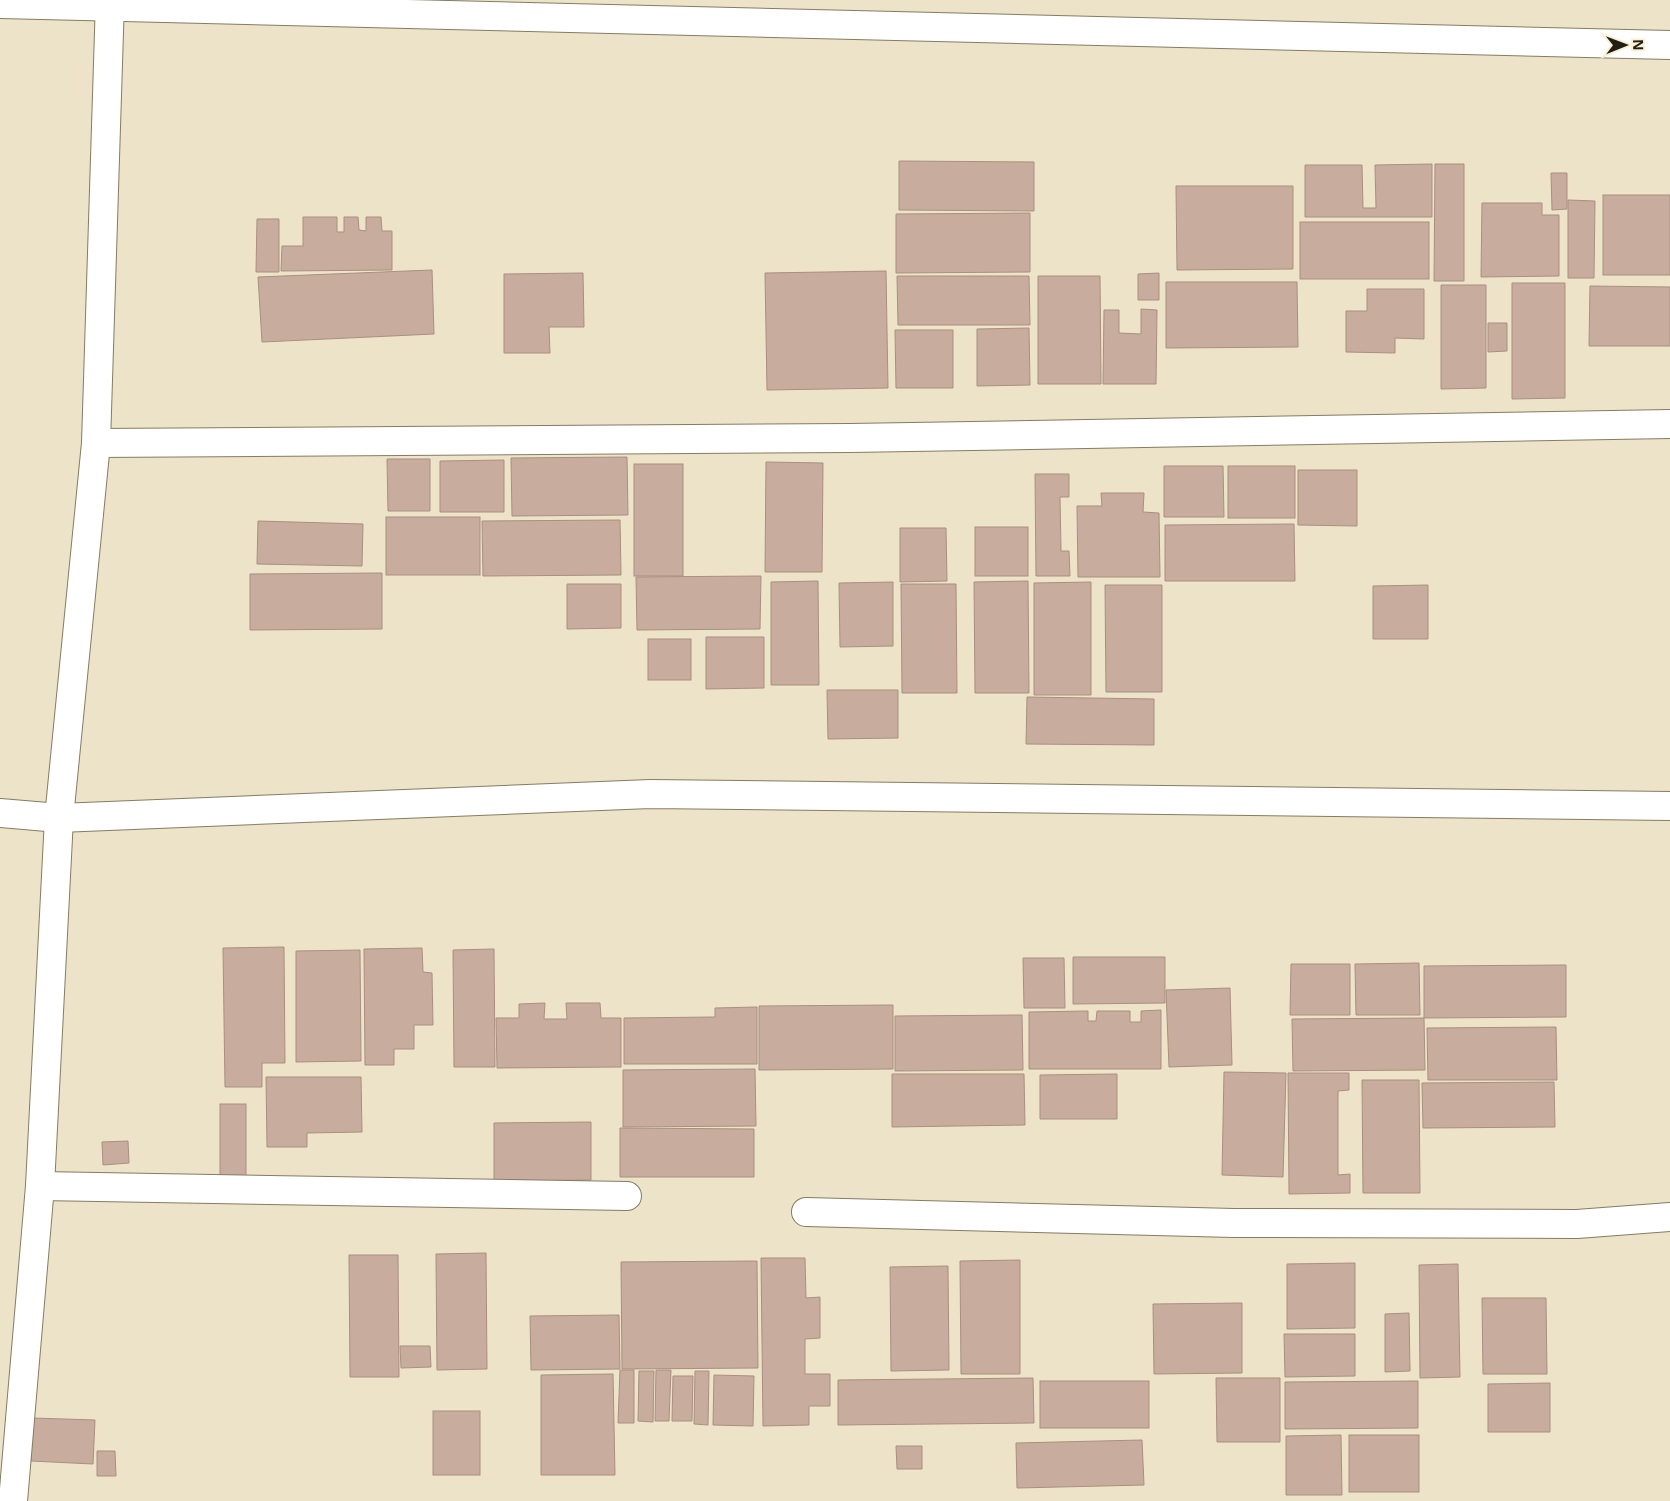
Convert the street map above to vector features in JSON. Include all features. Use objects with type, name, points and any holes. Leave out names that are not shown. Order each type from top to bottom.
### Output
[{"type":"street","points":[[0,4],[110,3],[1670,44]]},
{"type":"street","points":[[13,1501],[40,1186],[59,818],[96,443],[110,3]]},
{"type":"street","points":[[96,443],[850,438],[1670,424]]},
{"type":"street","points":[[0,813],[59,818],[650,794],[1670,806]]},
{"type":"street","points":[[40,1186],[627,1196]]},
{"type":"street","points":[[806,1212],[1234,1223],[1577,1224],[1670,1217]]},
{"type":"building","points":[[899,161],[1034,162],[1034,211],[899,210]]},
{"type":"building","points":[[1432,164],[1432,217],[1305,217],[1305,165],[1362,165],[1363,208],[1376,208],[1375,165]]},
{"type":"building","points":[[1435,164],[1464,164],[1464,281],[1434,281]]},
{"type":"building","points":[[1551,173],[1567,173],[1567,209],[1552,210]]},
{"type":"building","points":[[1176,186],[1293,186],[1293,269],[1177,270]]},
{"type":"building","points":[[1603,195],[1670,195],[1670,275],[1603,275]]},
{"type":"building","points":[[1568,200],[1595,201],[1594,278],[1568,278]]},
{"type":"building","points":[[1482,203],[1542,203],[1542,215],[1559,215],[1559,276],[1481,277]]},
{"type":"building","points":[[1030,213],[1030,272],[896,273],[896,214]]},
{"type":"building","points":[[303,217],[337,217],[337,232],[344,232],[344,217],[358,217],[359,230],[366,231],[366,217],[381,217],[382,231],[392,231],[392,270],[281,271],[282,246],[303,246]]},
{"type":"building","points":[[257,219],[279,219],[279,272],[256,272]]},
{"type":"building","points":[[1300,222],[1429,222],[1429,279],[1300,279]]},
{"type":"building","points":[[432,270],[434,334],[262,342],[258,277]]},
{"type":"building","points":[[886,271],[888,388],[767,390],[765,273]]},
{"type":"building","points":[[583,273],[584,327],[549,327],[550,353],[504,353],[504,274]]},
{"type":"building","points":[[1159,273],[1159,300],[1138,300],[1138,274]]},
{"type":"building","points":[[897,276],[1029,276],[1030,325],[898,325]]},
{"type":"building","points":[[1038,276],[1100,276],[1101,384],[1038,384]]},
{"type":"building","points":[[1166,282],[1297,282],[1298,347],[1166,348]]},
{"type":"building","points":[[1512,283],[1565,283],[1565,398],[1512,399]]},
{"type":"building","points":[[1441,285],[1486,285],[1486,388],[1441,389]]},
{"type":"building","points":[[1590,286],[1670,287],[1670,346],[1589,346]]},
{"type":"building","points":[[1367,289],[1424,289],[1424,339],[1395,338],[1395,353],[1346,352],[1346,311],[1367,311]]},
{"type":"building","points":[[1141,309],[1157,310],[1156,384],[1103,384],[1104,310],[1119,310],[1119,333],[1141,334]]},
{"type":"building","points":[[1488,323],[1507,323],[1507,351],[1488,352]]},
{"type":"building","points":[[1029,328],[1030,385],[977,386],[977,329]]},
{"type":"building","points":[[895,330],[953,330],[953,388],[896,388]]},
{"type":"building","points":[[627,457],[628,515],[512,516],[511,458]]},
{"type":"building","points":[[387,459],[430,459],[430,511],[388,511]]},
{"type":"building","points":[[504,460],[504,512],[440,512],[440,461]]},
{"type":"building","points":[[766,462],[823,463],[822,572],[765,572]]},
{"type":"building","points":[[634,464],[683,464],[683,576],[634,576]]},
{"type":"building","points":[[1164,466],[1223,466],[1224,517],[1164,517]]},
{"type":"building","points":[[1228,466],[1295,466],[1295,518],[1228,518]]},
{"type":"building","points":[[1298,470],[1357,470],[1357,526],[1298,525]]},
{"type":"building","points":[[1035,474],[1069,474],[1069,497],[1060,497],[1061,551],[1069,551],[1070,576],[1036,576]]},
{"type":"building","points":[[1101,493],[1144,493],[1143,512],[1159,513],[1160,577],[1078,577],[1077,506],[1102,506]]},
{"type":"building","points":[[386,517],[480,517],[480,575],[386,575]]},
{"type":"building","points":[[620,520],[621,575],[483,576],[482,521]]},
{"type":"building","points":[[258,521],[363,524],[362,566],[257,564]]},
{"type":"building","points":[[1294,524],[1295,581],[1165,581],[1165,525]]},
{"type":"building","points":[[975,527],[1028,527],[1028,576],[975,576]]},
{"type":"building","points":[[900,528],[946,528],[947,581],[900,582]]},
{"type":"building","points":[[382,573],[382,629],[250,630],[250,574]]},
{"type":"building","points":[[761,576],[760,629],[637,630],[636,577]]},
{"type":"building","points":[[818,581],[819,685],[771,685],[771,582]]},
{"type":"building","points":[[1028,581],[1029,693],[975,693],[974,582]]},
{"type":"building","points":[[893,582],[893,646],[840,647],[839,583]]},
{"type":"building","points":[[1091,582],[1091,695],[1034,695],[1034,583]]},
{"type":"building","points":[[567,584],[621,584],[621,628],[567,629]]},
{"type":"building","points":[[901,584],[956,584],[957,693],[902,693]]},
{"type":"building","points":[[1105,585],[1162,585],[1162,692],[1106,692]]},
{"type":"building","points":[[1428,585],[1428,639],[1373,639],[1373,586]]},
{"type":"building","points":[[706,637],[764,637],[764,688],[706,689]]},
{"type":"building","points":[[648,639],[691,639],[691,680],[648,680]]},
{"type":"building","points":[[827,690],[898,690],[898,738],[828,739]]},
{"type":"building","points":[[1027,697],[1154,699],[1154,745],[1026,744]]},
{"type":"building","points":[[284,947],[285,1063],[262,1063],[262,1087],[225,1087],[223,948]]},
{"type":"building","points":[[422,948],[423,972],[432,973],[433,1025],[414,1025],[414,1049],[394,1049],[394,1065],[365,1065],[364,949]]},
{"type":"building","points":[[494,949],[495,1067],[454,1067],[453,950]]},
{"type":"building","points":[[360,950],[361,1061],[296,1062],[296,951]]},
{"type":"building","points":[[1073,957],[1165,957],[1165,1003],[1073,1004]]},
{"type":"building","points":[[1023,958],[1064,958],[1065,1008],[1024,1008]]},
{"type":"building","points":[[1419,963],[1420,1015],[1356,1015],[1355,964]]},
{"type":"building","points":[[1291,964],[1350,964],[1350,1015],[1290,1015]]},
{"type":"building","points":[[1566,965],[1566,1017],[1424,1018],[1424,966]]},
{"type":"building","points":[[1230,988],[1232,1065],[1169,1067],[1166,990]]},
{"type":"building","points":[[545,1003],[544,1019],[567,1019],[566,1003],[600,1003],[601,1018],[621,1018],[621,1067],[497,1068],[496,1018],[519,1018],[519,1004]]},
{"type":"building","points":[[893,1005],[893,1069],[759,1070],[759,1006]]},
{"type":"building","points":[[757,1007],[757,1064],[624,1064],[624,1018],[715,1017],[715,1008]]},
{"type":"building","points":[[1161,1010],[1161,1069],[1029,1069],[1029,1012],[1088,1011],[1088,1021],[1096,1021],[1097,1011],[1130,1011],[1130,1022],[1141,1022],[1141,1011]]},
{"type":"building","points":[[1022,1015],[1023,1070],[895,1071],[895,1016]]},
{"type":"building","points":[[1424,1018],[1425,1070],[1293,1071],[1292,1019]]},
{"type":"building","points":[[1556,1027],[1557,1080],[1428,1080],[1427,1028]]},
{"type":"building","points":[[755,1069],[756,1126],[623,1127],[623,1070]]},
{"type":"building","points":[[1224,1072],[1286,1073],[1283,1177],[1222,1175]]},
{"type":"building","points":[[1288,1073],[1349,1073],[1349,1090],[1338,1091],[1338,1175],[1350,1174],[1350,1193],[1289,1194]]},
{"type":"building","points":[[892,1074],[1024,1074],[1025,1125],[892,1127]]},
{"type":"building","points":[[1117,1074],[1117,1119],[1040,1119],[1040,1075]]},
{"type":"building","points":[[266,1077],[361,1077],[362,1132],[307,1133],[307,1147],[267,1147]]},
{"type":"building","points":[[1362,1080],[1419,1080],[1420,1193],[1363,1193]]},
{"type":"building","points":[[1554,1082],[1555,1127],[1423,1128],[1422,1083]]},
{"type":"building","points":[[220,1104],[246,1104],[246,1179],[220,1179]]},
{"type":"building","points":[[591,1122],[591,1180],[494,1181],[494,1123]]},
{"type":"building","points":[[620,1128],[754,1129],[754,1177],[620,1177]]},
{"type":"building","points":[[128,1141],[129,1163],[103,1165],[102,1142]]},
{"type":"building","points":[[486,1253],[487,1369],[437,1370],[436,1254]]},
{"type":"building","points":[[349,1255],[398,1255],[399,1377],[350,1377]]},
{"type":"building","points":[[761,1258],[805,1258],[806,1298],[820,1297],[820,1338],[805,1339],[805,1374],[830,1374],[830,1406],[809,1406],[809,1425],[763,1426]]},
{"type":"building","points":[[1020,1260],[1020,1374],[961,1374],[960,1261]]},
{"type":"building","points":[[757,1261],[758,1368],[622,1369],[621,1262]]},
{"type":"building","points":[[1355,1263],[1355,1328],[1287,1329],[1287,1264]]},
{"type":"building","points":[[1458,1264],[1460,1377],[1420,1378],[1419,1265]]},
{"type":"building","points":[[948,1266],[949,1370],[891,1371],[890,1267]]},
{"type":"building","points":[[1482,1298],[1546,1298],[1547,1374],[1483,1374]]},
{"type":"building","points":[[1242,1303],[1242,1373],[1154,1374],[1153,1304]]},
{"type":"building","points":[[1409,1313],[1410,1371],[1385,1372],[1385,1314]]},
{"type":"building","points":[[619,1315],[620,1369],[531,1370],[530,1316]]},
{"type":"building","points":[[1284,1334],[1355,1334],[1355,1376],[1285,1377]]},
{"type":"building","points":[[400,1346],[430,1346],[431,1367],[401,1368]]},
{"type":"building","points":[[620,1370],[634,1370],[634,1423],[618,1423]]},
{"type":"building","points":[[656,1370],[671,1370],[669,1421],[655,1421]]},
{"type":"building","points":[[639,1371],[654,1371],[653,1422],[638,1421]]},
{"type":"building","points":[[695,1371],[709,1371],[708,1425],[694,1424]]},
{"type":"building","points":[[613,1374],[615,1475],[541,1475],[541,1375]]},
{"type":"building","points":[[714,1375],[754,1376],[753,1426],[713,1425]]},
{"type":"building","points":[[673,1376],[693,1376],[692,1421],[672,1421]]},
{"type":"building","points":[[1033,1378],[1034,1423],[838,1425],[838,1380]]},
{"type":"building","points":[[1216,1378],[1280,1378],[1280,1442],[1217,1442]]},
{"type":"building","points":[[1040,1381],[1149,1381],[1149,1428],[1040,1428]]},
{"type":"building","points":[[1418,1381],[1418,1428],[1285,1429],[1285,1382]]},
{"type":"building","points":[[1550,1383],[1550,1432],[1488,1432],[1488,1384]]},
{"type":"building","points":[[433,1411],[480,1411],[480,1475],[433,1475]]},
{"type":"building","points":[[33,1418],[95,1420],[93,1464],[31,1461]]},
{"type":"building","points":[[1341,1435],[1342,1495],[1286,1495],[1286,1436]]},
{"type":"building","points":[[1349,1435],[1419,1435],[1419,1492],[1349,1492]]},
{"type":"building","points":[[1142,1440],[1144,1485],[1017,1488],[1016,1443]]},
{"type":"building","points":[[896,1446],[922,1446],[922,1469],[897,1469]]},
{"type":"building","points":[[97,1451],[115,1451],[116,1476],[97,1476]]}]
